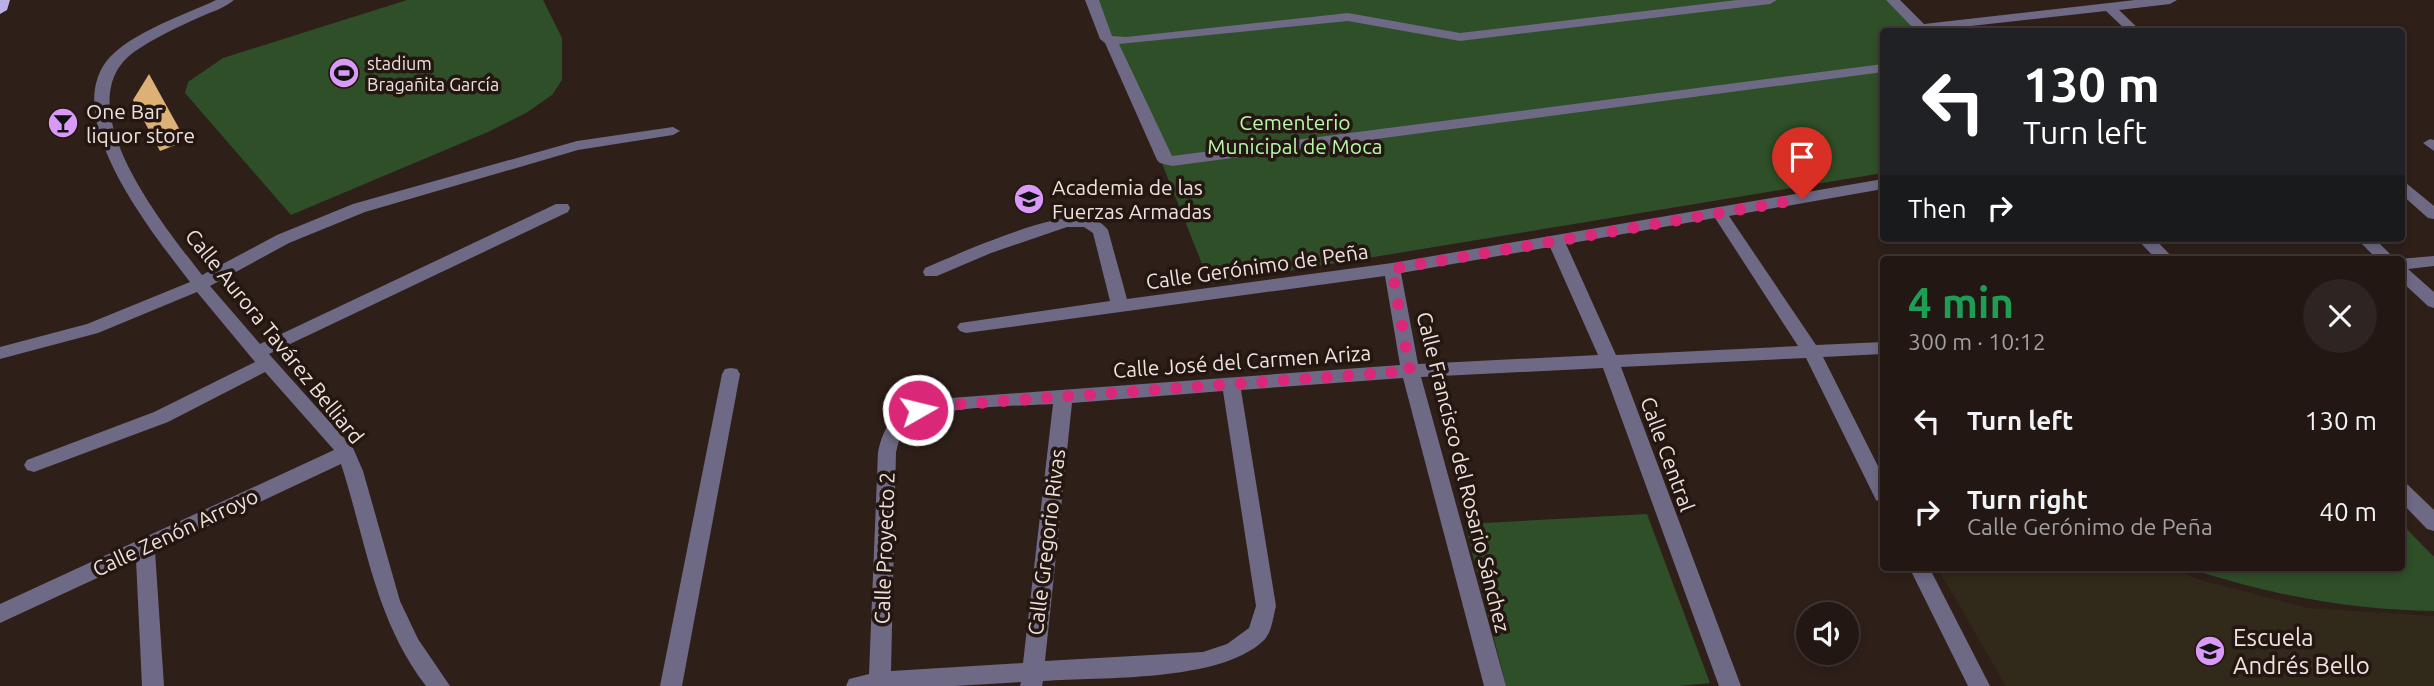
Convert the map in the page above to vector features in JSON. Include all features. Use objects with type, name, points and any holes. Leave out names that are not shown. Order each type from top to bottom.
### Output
[{"type":"main road","points":[[0,10],[3,0]]},
{"type":"street","name":"Calle Aurora Tavárez Belliard","points":[[226,0],[133,47],[108,68],[100,88],[100,116],[122,174],[198,285],[346,453],[386,593],[404,637],[439,686]]},
{"type":"street","points":[[1092,0],[1107,39],[1111,41],[1165,160],[1172,161],[1880,68]]},
{"type":"street","points":[[1111,41],[1145,40],[1348,16],[1376,19],[1429,34],[1460,37],[1770,0]]},
{"type":"street","points":[[1893,0],[1920,28]]},
{"type":"street","points":[[1940,28],[2170,0]]},
{"type":"street","points":[[2110,9],[2131,28]]},
{"type":"street","points":[[0,353],[92,329],[198,285],[283,239],[359,208],[577,146],[674,131]]},
{"type":"street","name":"Calle Gerónimo de Peña","points":[[966,327],[1392,269],[1880,185]]},
{"type":"street","points":[[2405,189],[2434,214]]},
{"type":"street","points":[[34,465],[160,417],[263,358],[562,208]]},
{"type":"street","points":[[1720,214],[1812,353],[1880,489]]},
{"type":"street","points":[[931,272],[985,248],[1066,222],[1087,222],[1100,230],[1120,306]]},
{"type":"street","name":"Calle Central","points":[[1556,241],[1610,362],[1730,686]]},
{"type":"street","points":[[2148,242],[2163,256]]},
{"type":"street","points":[[2368,242],[2384,256]]},
{"type":"street","points":[[2405,264],[2434,261]]},
{"type":"street","name":"Calle Francisco del Rosario Sánchez","points":[[1392,269],[1410,371],[1495,686]]},
{"type":"street","points":[[2405,276],[2434,302]]},
{"type":"street","name":"Calle José del Carmen Ariza","points":[[901,419],[918,410],[937,406],[1410,371],[1880,348]]},
{"type":"street","points":[[671,686],[731,374]]},
{"type":"street","points":[[857,686],[880,681],[1031,678],[1203,661],[1234,651],[1258,633],[1266,606],[1231,385]]},
{"type":"street","name":"Calle Gregorio Rivas","points":[[1031,678],[1063,398]]},
{"type":"street","name":"Calle Proyecto 2","points":[[880,681],[887,452],[890,435],[901,419]]},
{"type":"street","name":"Calle Zenón Arroyo","points":[[2,612],[346,453]]},
{"type":"street","points":[[2405,494],[2434,523]]},
{"type":"street","points":[[145,546],[153,686]]},
{"type":"street","points":[[1921,571],[1979,686]]},
{"type":"shaded area","name":"Escuela Andrés Bello","points":[[1939,571],[2177,571],[2308,608],[2434,616],[2434,686],[2006,686]]},
{"type":"green space","points":[[407,0],[543,0],[562,38],[562,80],[552,95],[526,113],[488,132],[291,215],[185,93],[188,82],[223,58]]},
{"type":"green space","name":"Cementerio Municipal de Moca","points":[[1097,0],[1886,0],[1918,28],[1880,28],[1880,173],[1210,284]]},
{"type":"green space","points":[[1647,514],[1710,683],[1679,686],[1506,686],[1465,524]]},
{"type":"green space","points":[[2405,527],[2434,557],[2434,611],[2339,604],[2277,593],[2197,571],[2405,571]]},
{"type":"building","points":[[149,74],[186,141],[160,151],[133,100]]},
{"type":"place","name":"stadium Bragañita García","points":[[344,73]]},
{"type":"place","name":"One Bar liquor store","points":[[63,123]]},
{"type":"place","name":"Academia de las Fuerzas Armadas","points":[[1029,199]]},
{"type":"place","name":"Escuela Andrés Bello","points":[[2210,651]]},
{"type":"route","points":[[918,410],[937,406],[1410,371],[1392,269],[1802,199]]}]
